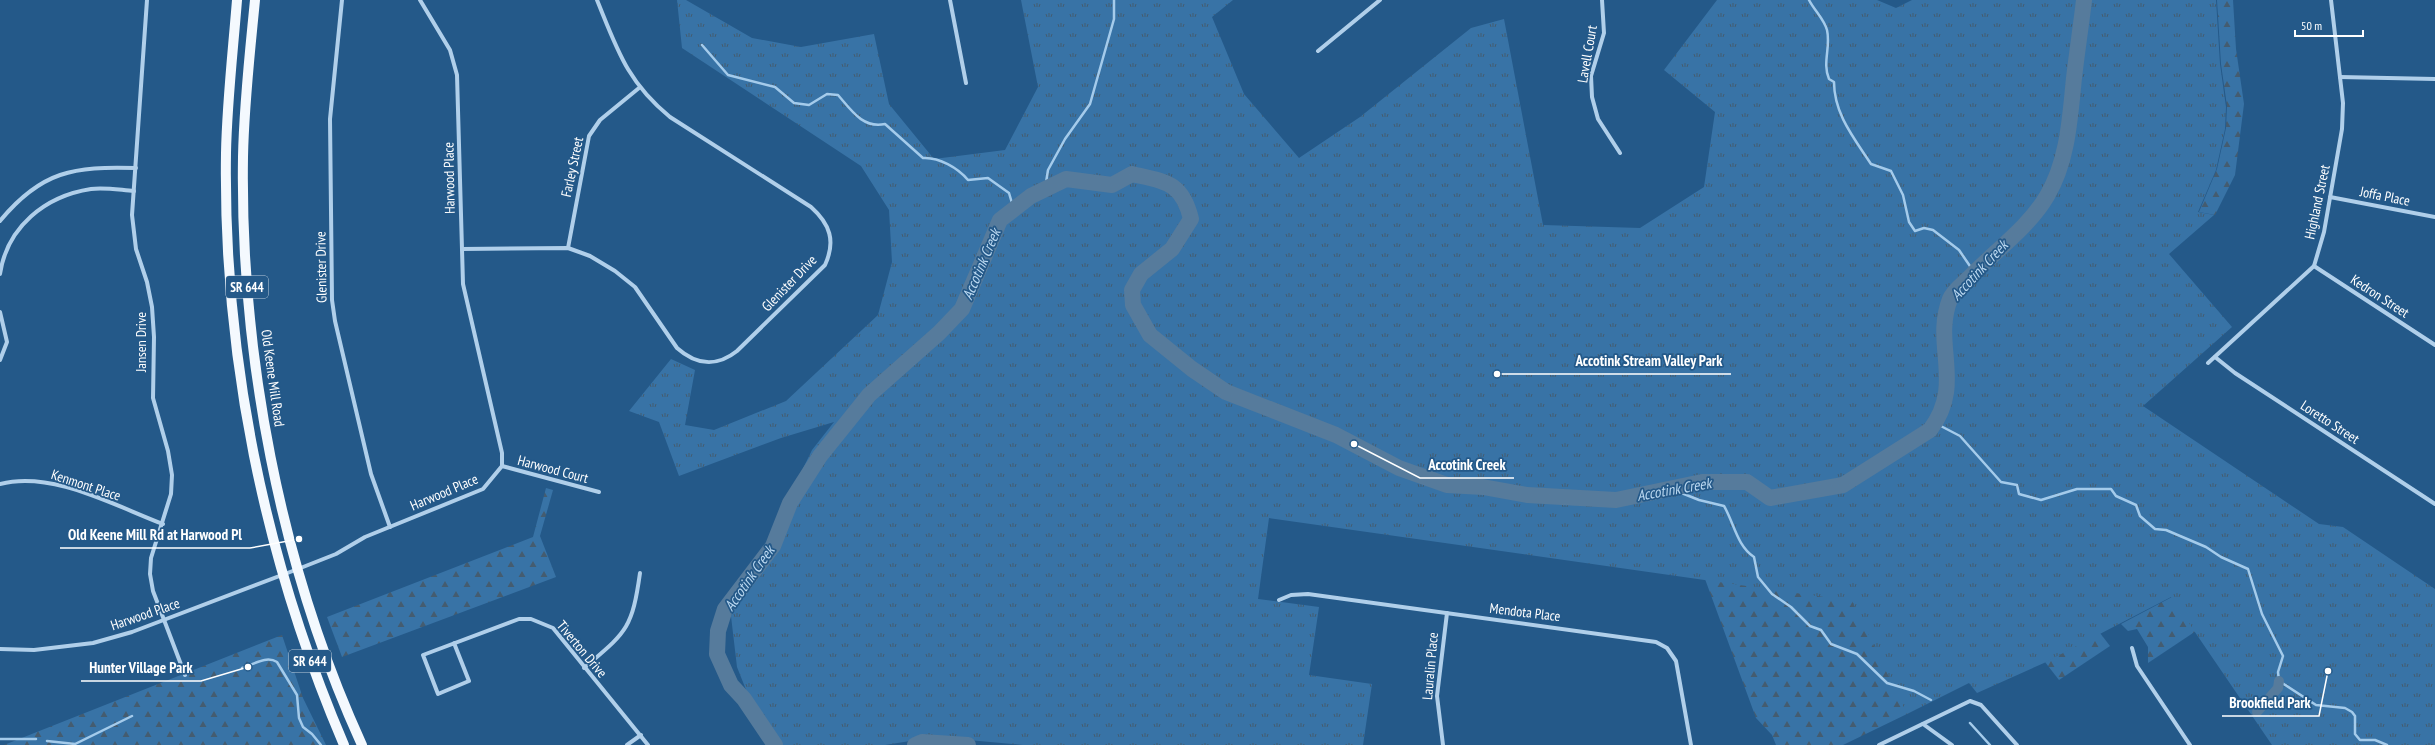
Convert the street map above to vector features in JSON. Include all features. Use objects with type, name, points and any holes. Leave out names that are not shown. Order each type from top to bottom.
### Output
[{"type":"main road","name":"SR 644","points":[[237,0],[226,152],[226,198],[232,310],[248,428],[281,574],[313,669],[344,745]]},
{"type":"main road","name":"Old Keene Mill Road","points":[[254,0],[243,157],[246,278],[255,362],[267,433],[298,569],[322,645],[362,745]]},
{"type":"street","name":"Jansen Drive","points":[[147,0],[134,191],[133,233],[152,307],[154,337],[153,398],[171,463],[171,494],[163,524],[151,558],[150,574],[153,591],[185,675]]},
{"type":"street","name":"Glenister Drive","points":[[342,0],[330,119],[332,300],[335,321],[371,474],[390,527]]},
{"type":"street","name":"Harwood Place","points":[[0,649],[34,650],[93,643],[164,620],[281,574],[298,569],[390,527],[478,492],[491,482],[502,466],[502,453],[463,284],[457,75],[446,43],[420,0]]},
{"type":"street","name":"Glenister Drive","points":[[462,248],[568,248],[590,256],[626,278],[644,297],[677,348],[696,360],[713,363],[730,357],[737,351],[818,273],[829,255],[831,241],[827,225],[811,207],[670,116],[639,88],[619,54],[597,0]]},
{"type":"street","points":[[950,0],[966,83]]},
{"type":"street","points":[[1318,50],[1380,0]]},
{"type":"street","name":"Lavell Court","points":[[1602,0],[1604,33],[1591,76],[1592,97],[1598,119],[1620,153]]},
{"type":"street","name":"Highland Street","points":[[2314,266],[2330,197],[2342,129],[2340,77],[2331,0]]},
{"type":"street","points":[[2340,77],[2435,79]]},
{"type":"street","name":"Farley Street","points":[[568,248],[589,136],[600,120],[639,88]]},
{"type":"street","points":[[0,221],[25,193],[62,174],[89,168],[136,168]]},
{"type":"street","points":[[0,274],[2,259],[18,231],[34,213],[50,203],[66,194],[92,189],[134,191]]},
{"type":"street","name":"Joffa Place","points":[[2330,197],[2435,217]]},
{"type":"street","points":[[2208,363],[2314,266]]},
{"type":"street","name":"Kedron Street","points":[[2314,266],[2435,345]]},
{"type":"street","points":[[0,312],[7,342],[0,360]]},
{"type":"street","name":"Loretto Street","points":[[2215,357],[2235,373],[2435,504]]},
{"type":"street","name":"Harwood Court","points":[[502,466],[599,492]]},
{"type":"street","name":"Kenmont Place","points":[[0,484],[25,481],[59,485],[163,524]]},
{"type":"street","points":[[584,668],[617,640],[629,624],[636,600],[640,573]]},
{"type":"street","name":"Mendota Place","points":[[1279,600],[1292,594],[1308,594],[1646,639],[1663,645],[1676,661],[1691,745]]},
{"type":"street","name":"Lauralin Place","points":[[1443,745],[1437,696],[1446,613]]},
{"type":"street","name":"Tiverton Drive","points":[[454,643],[469,681],[438,694],[423,655],[454,643],[519,619],[531,619],[553,628],[648,745]]},
{"type":"street","points":[[2132,648],[2137,666],[2190,745]]},
{"type":"street","points":[[1880,745],[1964,704],[1974,701],[1981,705],[2016,745]]},
{"type":"street","points":[[1923,724],[1952,745]]},
{"type":"street","points":[[627,745],[640,735]]},
{"type":"green space","points":[[677,0],[686,0],[752,38],[801,47],[874,34],[889,104],[934,159],[1005,150],[1038,87],[1021,0],[1233,0],[1212,17],[1244,94],[1299,158],[1360,117],[1471,28],[1504,19],[1543,225],[1640,228],[1704,187],[1715,112],[1664,70],[1717,0],[1877,0],[1896,8],[1912,0],[2216,0],[2220,64],[2226,107],[2225,129],[2216,170],[2198,212],[2214,215],[2169,254],[2232,327],[2143,406],[2319,524],[2343,527],[2435,589],[2435,745],[2272,745],[2171,597],[2044,663],[1977,693],[1969,683],[1907,714],[1852,601],[1269,518],[1258,599],[1319,607],[1309,675],[1372,684],[1363,745],[1023,745],[935,737],[885,745],[768,745],[737,667],[731,616],[812,450],[834,422],[781,438],[679,476],[659,422],[629,411],[671,359],[695,370],[685,425],[714,430],[786,401],[878,315],[892,262],[889,210],[861,166],[682,48]]},
{"type":"green space","points":[[2217,0],[2233,0],[2236,49],[2244,104],[2235,175],[2215,215],[2199,212],[2217,169],[2226,128],[2227,106],[2221,64]]},
{"type":"green space","points":[[546,488],[553,490],[540,536],[556,577],[342,657],[327,617],[533,537]]},
{"type":"green space","points":[[1705,579],[1853,600],[1909,713],[1843,745],[1776,745],[1772,735],[1756,718]]},
{"type":"green space","points":[[2172,597],[2196,631],[2148,663],[2148,647],[2137,629],[2128,631],[2121,624]]},
{"type":"green space","points":[[2100,633],[2110,646],[2059,680],[2045,662]]},
{"type":"green space","points":[[282,635],[303,698],[326,745],[4,745]]},
{"type":"waterway","points":[[1045,189],[1048,170],[1065,139],[1090,104],[1114,19],[1114,0]]},
{"type":"waterway","points":[[1809,0],[1824,22],[1827,30],[1827,73],[1829,79],[1834,82],[1837,105],[1852,135],[1871,164],[1891,171],[1903,195],[1909,222],[1915,231],[1924,228],[1933,230],[1959,250],[1974,272]]},
{"type":"waterway","name":"Accotink Creek","points":[[775,745],[744,699],[731,685],[717,654],[718,631],[725,609],[773,546],[790,503],[820,456],[869,395],[939,333],[962,309],[1000,220],[1031,196],[1066,179],[1112,185],[1132,174],[1154,179],[1171,186],[1183,197],[1191,219],[1172,249],[1141,274],[1132,290],[1133,305],[1150,335],[1192,369],[1226,392],[1336,435],[1399,468],[1447,485],[1483,487],[1527,495],[1616,500],[1702,482],[1747,482],[1770,498],[1843,485],[1930,430],[1940,413],[1945,397],[1947,380],[1944,332],[1945,316],[1950,299],[1959,287],[2031,218],[2047,196],[2060,168],[2067,138],[2084,0]]},
{"type":"waterway","points":[[702,45],[728,75],[775,87],[794,103],[809,105],[827,94],[838,95],[858,117],[870,124],[885,124],[923,158],[942,161],[959,171],[968,180],[988,178],[1009,193],[1014,210]]},
{"type":"waterway","points":[[1935,423],[1960,436],[2001,482],[2017,485],[2019,494],[2041,500],[2077,489],[2111,489],[2116,496],[2136,505],[2140,516],[2155,529],[2166,530],[2206,547],[2221,557],[2248,569],[2262,614],[2283,656],[2278,672],[2279,681],[2316,705],[2345,708],[2352,712],[2355,716],[2355,734],[2360,740],[2375,740],[2387,745]]},
{"type":"waterway","points":[[1669,488],[1699,500],[1724,506],[1740,541],[1748,552],[1754,557],[1758,577],[1772,594],[1791,607],[1810,626],[1821,630],[1831,644],[1857,654],[1887,683],[1914,691],[1931,700]]},
{"type":"waterway","points":[[242,668],[264,660],[273,660],[277,662],[297,695],[299,718],[303,727],[312,734],[321,745]]},
{"type":"waterway","points":[[2257,712],[2278,688],[2279,681]]},
{"type":"waterway","points":[[47,741],[75,744],[132,716]]},
{"type":"waterway","points":[[1970,723],[1990,745]]},
{"type":"waterway","points":[[0,739],[36,739]]},
{"type":"waterway","name":"Accotink Creek","points":[[915,745],[922,742],[968,745]]},
{"type":"place","name":"Accotink Stream Valley Park","points":[[1497,374]]},
{"type":"place","name":"Accotink Creek","points":[[1354,444]]},
{"type":"place","name":"Old Keene Mill Rd at Harwood Pl","points":[[299,539]]},
{"type":"place","name":"Hunter Village Park","points":[[248,667]]},
{"type":"place","name":"Brookfield Park","points":[[2328,671]]}]
